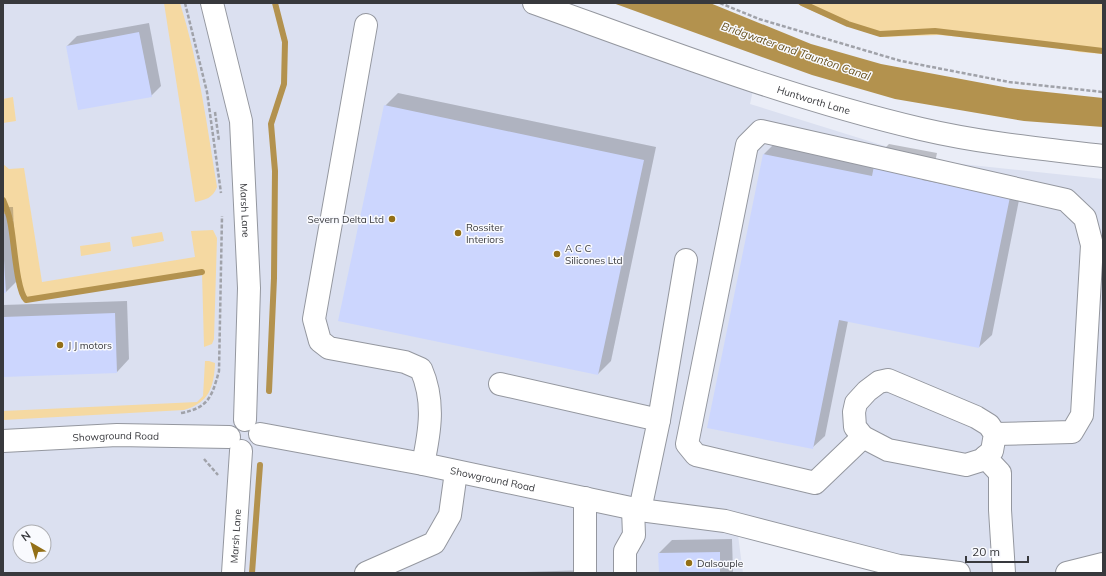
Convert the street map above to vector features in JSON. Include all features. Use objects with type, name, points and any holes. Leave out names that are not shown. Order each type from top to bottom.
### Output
[{"type":"street","name":"Marsh Lane","points":[[212,3],[241,121],[250,288],[253,427]]},
{"type":"street","name":"Huntworth Lane","points":[[534,3],[755,81],[868,116],[923,130],[976,140],[1103,156]]},
{"type":"street","points":[[366,25],[314,319],[320,341],[329,348],[405,362],[421,369],[428,385],[430,416],[423,464]]},
{"type":"street","points":[[863,437],[815,483],[696,455],[688,444],[747,145],[760,132],[1066,200],[1085,218],[1092,245],[1082,415],[1072,432],[995,434]]},
{"type":"street","points":[[624,573],[625,551],[634,535],[636,509],[659,420],[686,260]]},
{"type":"street","points":[[888,380],[976,417],[989,425],[995,434],[992,451],[982,460],[966,465],[888,450],[863,437],[855,427],[854,412],[856,403],[879,382],[888,380]]},
{"type":"street","points":[[500,384],[659,420]]},
{"type":"street","points":[[235,444],[232,428],[235,424],[253,427]]},
{"type":"street","name":"Showground Road","points":[[253,427],[456,472],[636,509],[725,521],[899,566],[959,573]]},
{"type":"street","name":"Showground Road","points":[[3,441],[117,434],[235,444]]},
{"type":"street","name":"Marsh Lane","points":[[233,573],[235,444]]},
{"type":"street","points":[[985,457],[1000,473],[1000,510],[1004,573]]},
{"type":"street","points":[[366,573],[434,543],[450,515],[456,472]]},
{"type":"street","points":[[585,498],[585,573]]},
{"type":"street","points":[[1067,573],[1103,564]]},
{"type":"path","points":[[185,3],[207,92],[221,198]]},
{"type":"path","points":[[720,3],[759,19],[902,61],[1009,82],[1103,92]]},
{"type":"path","points":[[210,86],[212,94]]},
{"type":"path","points":[[215,109],[219,148]]},
{"type":"path","points":[[220,156],[222,171],[220,185]]},
{"type":"path","points":[[180,413],[199,408],[208,401],[214,390],[219,371],[222,211]]},
{"type":"shaded area","points":[[3,3],[534,3],[755,81],[750,104],[933,161],[1103,179],[1103,573],[896,573],[738,535],[743,573],[3,573]]},
{"type":"shaded area","points":[[164,3],[180,3],[187,26],[202,95],[217,187],[211,196],[195,202]]},
{"type":"shaded area","points":[[795,3],[1103,3],[1103,54],[1079,52],[1038,44],[939,35],[881,37],[842,24]]},
{"type":"shaded area","points":[[13,97],[16,121],[3,123],[3,99]]},
{"type":"shaded area","points":[[3,164],[9,169],[24,168],[42,282],[195,257],[191,231],[213,230],[217,238],[214,339],[212,344],[204,347],[202,272],[26,300],[17,273],[9,214],[3,214]]},
{"type":"shaded area","points":[[162,232],[164,241],[133,247],[131,237]]},
{"type":"shaded area","points":[[110,242],[111,251],[81,256],[80,246]]},
{"type":"shaded area","points":[[205,361],[215,363],[211,387],[205,398],[192,407],[184,410],[3,420],[3,411],[197,402],[203,396]]},
{"type":"water","name":"Bridgwater and Taunton Canal","points":[[613,3],[710,3],[811,44],[881,64],[1009,88],[1103,98],[1103,127],[1024,121],[895,99],[812,75]]},
{"type":"building","points":[[139,32],[152,97],[78,110],[66,46]]},
{"type":"building","points":[[384,105],[644,160],[598,375],[338,321]]},
{"type":"building","points":[[763,154],[872,176],[876,156],[925,166],[922,180],[1010,197],[979,348],[839,320],[813,449],[707,428]]},
{"type":"building","points":[[3,244],[6,293],[3,293]]},
{"type":"building","name":"J J motors","points":[[115,313],[117,373],[3,377],[3,317]]},
{"type":"building","name":"Dalsouple","points":[[720,552],[720,573],[659,573],[658,553]]},
{"type":"waterway","points":[[269,391],[274,278],[275,171],[271,124],[284,84],[285,42],[275,3]]},
{"type":"waterway","points":[[802,3],[848,24],[880,34],[935,31],[1103,51]]},
{"type":"waterway","points":[[3,200],[10,218],[20,286],[26,300],[202,272]]},
{"type":"waterway","points":[[252,573],[260,465]]},
{"type":"place","name":"Severn Delta Ltd","points":[[392,219]]},
{"type":"place","name":"Rossiter Interiors","points":[[458,233]]},
{"type":"place","name":"A C C Silicones Ltd","points":[[557,254]]},
{"type":"place","name":"J J motors","points":[[60,345]]},
{"type":"place","name":"Dalsouple","points":[[689,563]]}]
